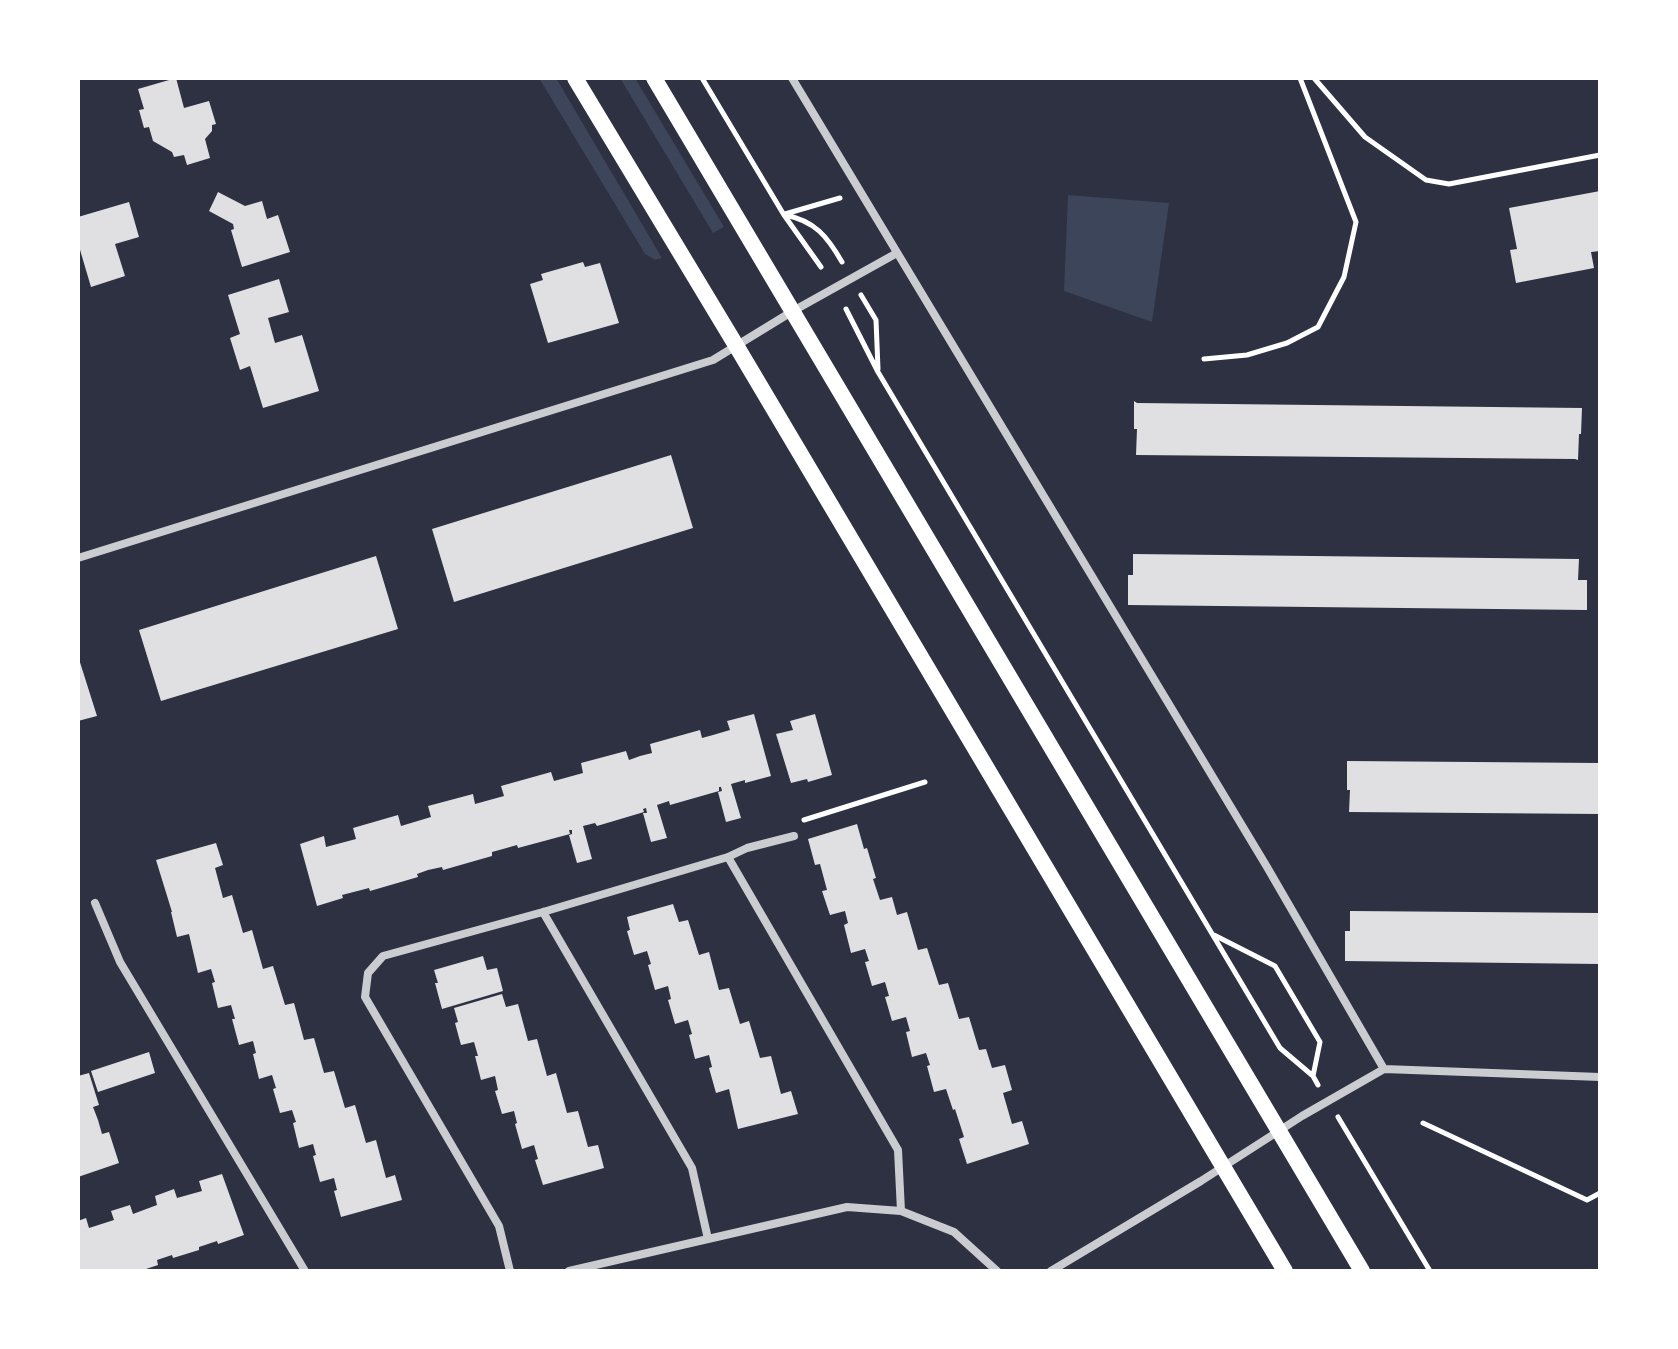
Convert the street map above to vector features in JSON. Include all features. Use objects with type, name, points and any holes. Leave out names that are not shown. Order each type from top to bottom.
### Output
[{"type":"main road","points":[[575,78],[1285,1271]]},
{"type":"main road","points":[[654,78],[1362,1271]]},
{"type":"street","points":[[792,78],[1251,840],[1384,1069]]},
{"type":"street","points":[[78,558],[713,360],[897,253]]},
{"type":"street","points":[[510,1271],[499,1226],[365,997],[368,973],[383,956],[543,912],[794,836]]},
{"type":"street","points":[[728,857],[898,1150],[901,1211]]},
{"type":"street","points":[[95,903],[120,962],[305,1271]]},
{"type":"street","points":[[543,912],[692,1168],[708,1239]]},
{"type":"street","points":[[1051,1271],[1384,1069],[1600,1077]]},
{"type":"street","points":[[569,1271],[847,1207],[901,1211],[954,1232],[997,1271]]},
{"type":"path","points":[[702,78],[784,215],[821,267]]},
{"type":"path","points":[[1204,359],[1247,355],[1287,343],[1318,327],[1344,277],[1356,222],[1300,78]]},
{"type":"path","points":[[1314,78],[1365,137],[1426,180],[1449,184],[1600,155]]},
{"type":"path","points":[[784,215],[860,192]]},
{"type":"path","points":[[784,215],[808,222],[830,241],[842,262]]},
{"type":"path","points":[[861,293],[876,320],[878,372]]},
{"type":"path","points":[[846,309],[878,372],[1280,1048],[1313,1076],[1320,1042],[1275,966],[1213,934]]},
{"type":"path","points":[[794,836],[798,822],[925,782]]},
{"type":"path","points":[[1339,1119],[1430,1271]]},
{"type":"path","points":[[1423,1123],[1587,1200],[1600,1193]]},
{"type":"shaded area","points":[[539,78],[556,78],[662,258],[655,260],[645,254]]},
{"type":"shaded area","points":[[620,78],[635,78],[724,227],[713,233]]},
{"type":"shaded area","points":[[1068,195],[1169,203],[1152,322],[1064,291]]},
{"type":"building","points":[[176,78],[184,108],[209,101],[216,124],[212,125],[212,131],[205,139],[210,158],[187,165],[184,155],[174,157],[172,152],[153,141],[149,127],[144,128],[139,110],[144,109],[138,89]]},
{"type":"building","points":[[1600,191],[1600,251],[1591,252],[1594,268],[1516,283],[1510,250],[1517,249],[1509,208]]},
{"type":"building","points":[[218,192],[245,206],[262,201],[267,219],[278,215],[290,252],[242,267],[231,230],[234,229],[233,224],[209,211]]},
{"type":"building","points":[[129,202],[139,237],[115,244],[125,276],[91,287],[78,243],[78,217]]},
{"type":"building","points":[[583,262],[585,267],[600,263],[619,323],[548,343],[530,284],[543,280],[541,274]]},
{"type":"building","points":[[279,279],[289,312],[268,318],[275,343],[302,335],[319,391],[263,408],[250,366],[240,370],[230,338],[240,334],[228,295]]},
{"type":"building","points":[[1134,401],[1582,408],[1581,434],[1578,460],[1136,455]]},
{"type":"building","points":[[671,455],[693,528],[454,602],[432,529]]},
{"type":"building","points":[[1133,554],[1579,559],[1578,580],[1587,580],[1587,610],[1128,605],[1128,575],[1133,575]]},
{"type":"building","points":[[376,556],[398,629],[161,701],[139,630]]},
{"type":"building","points":[[78,656],[97,716],[78,721]]},
{"type":"building","points":[[754,714],[771,776],[731,784],[741,818],[726,822],[719,787],[719,791],[670,805],[669,801],[657,805],[667,838],[651,842],[643,813],[647,813],[646,808],[644,812],[597,826],[595,823],[583,826],[592,859],[577,863],[569,835],[572,834],[572,830],[569,830],[570,834],[492,852],[492,856],[443,870],[442,867],[428,870],[417,874],[418,877],[370,891],[369,888],[342,895],[343,898],[317,906],[300,844],[324,836],[326,847],[356,839],[353,828],[398,815],[401,826],[431,817],[428,806],[473,794],[475,804],[504,796],[501,786],[551,772],[554,781],[583,773],[581,763],[626,751],[629,760],[652,753],[650,744],[700,730],[702,738],[713,735],[730,730],[727,721]]},
{"type":"building","points":[[815,714],[832,775],[791,783],[776,734],[793,730],[790,721]]},
{"type":"building","points":[[1347,761],[1600,763],[1600,814],[1349,812]]},
{"type":"building","points":[[857,824],[864,849],[867,848],[880,900],[892,897],[897,915],[907,912],[918,950],[927,948],[939,985],[948,983],[959,1019],[969,1017],[979,1050],[986,1049],[992,1068],[1005,1065],[1012,1090],[1003,1093],[1012,1124],[1022,1121],[1029,1144],[967,1164],[959,1139],[964,1137],[946,1089],[934,1092],[926,1053],[912,1057],[906,1017],[892,1021],[885,997],[889,996],[885,982],[872,986],[865,962],[869,961],[865,949],[851,953],[844,925],[848,923],[845,911],[830,915],[822,891],[827,890],[820,864],[815,865],[808,839]]},
{"type":"building","points":[[216,843],[223,865],[215,868],[223,898],[232,895],[243,933],[252,930],[263,969],[273,966],[285,1005],[294,1003],[304,1040],[314,1038],[324,1073],[334,1071],[345,1108],[355,1105],[366,1143],[376,1140],[386,1178],[395,1175],[402,1200],[341,1217],[334,1178],[320,1182],[313,1144],[299,1148],[292,1110],[280,1113],[272,1075],[259,1079],[253,1041],[239,1045],[231,1005],[218,1008],[211,969],[198,973],[189,934],[177,937],[156,860]]},
{"type":"building","points":[[673,904],[679,922],[688,920],[699,955],[709,952],[719,990],[729,988],[740,1024],[749,1021],[760,1058],[771,1056],[781,1094],[791,1091],[798,1114],[738,1129],[729,1089],[716,1093],[709,1055],[695,1059],[688,1020],[675,1024],[668,1000],[671,999],[668,986],[655,990],[647,951],[634,955],[627,931],[630,930],[627,917]]},
{"type":"building","points":[[1350,911],[1600,913],[1600,964],[1345,961],[1345,931],[1350,931]]},
{"type":"building","points":[[483,956],[487,970],[497,968],[503,991],[442,1009],[434,970]]},
{"type":"building","points":[[502,994],[506,1007],[518,1004],[528,1041],[537,1039],[547,1076],[556,1073],[567,1113],[578,1111],[588,1147],[598,1145],[604,1168],[543,1185],[534,1145],[522,1149],[514,1111],[502,1114],[495,1091],[498,1090],[495,1076],[481,1080],[474,1042],[461,1045],[454,1008]]},
{"type":"building","points":[[149,1052],[155,1073],[98,1092],[91,1071]]},
{"type":"building","points":[[89,1073],[99,1105],[93,1107],[102,1134],[109,1132],[119,1163],[78,1177],[78,1076]]},
{"type":"building","points":[[222,1174],[244,1235],[218,1244],[217,1241],[173,1258],[172,1255],[157,1260],[158,1265],[140,1271],[78,1271],[78,1221],[86,1218],[89,1228],[114,1220],[111,1211],[130,1205],[133,1214],[157,1205],[155,1196],[174,1189],[177,1198],[202,1191],[199,1181]]}]
